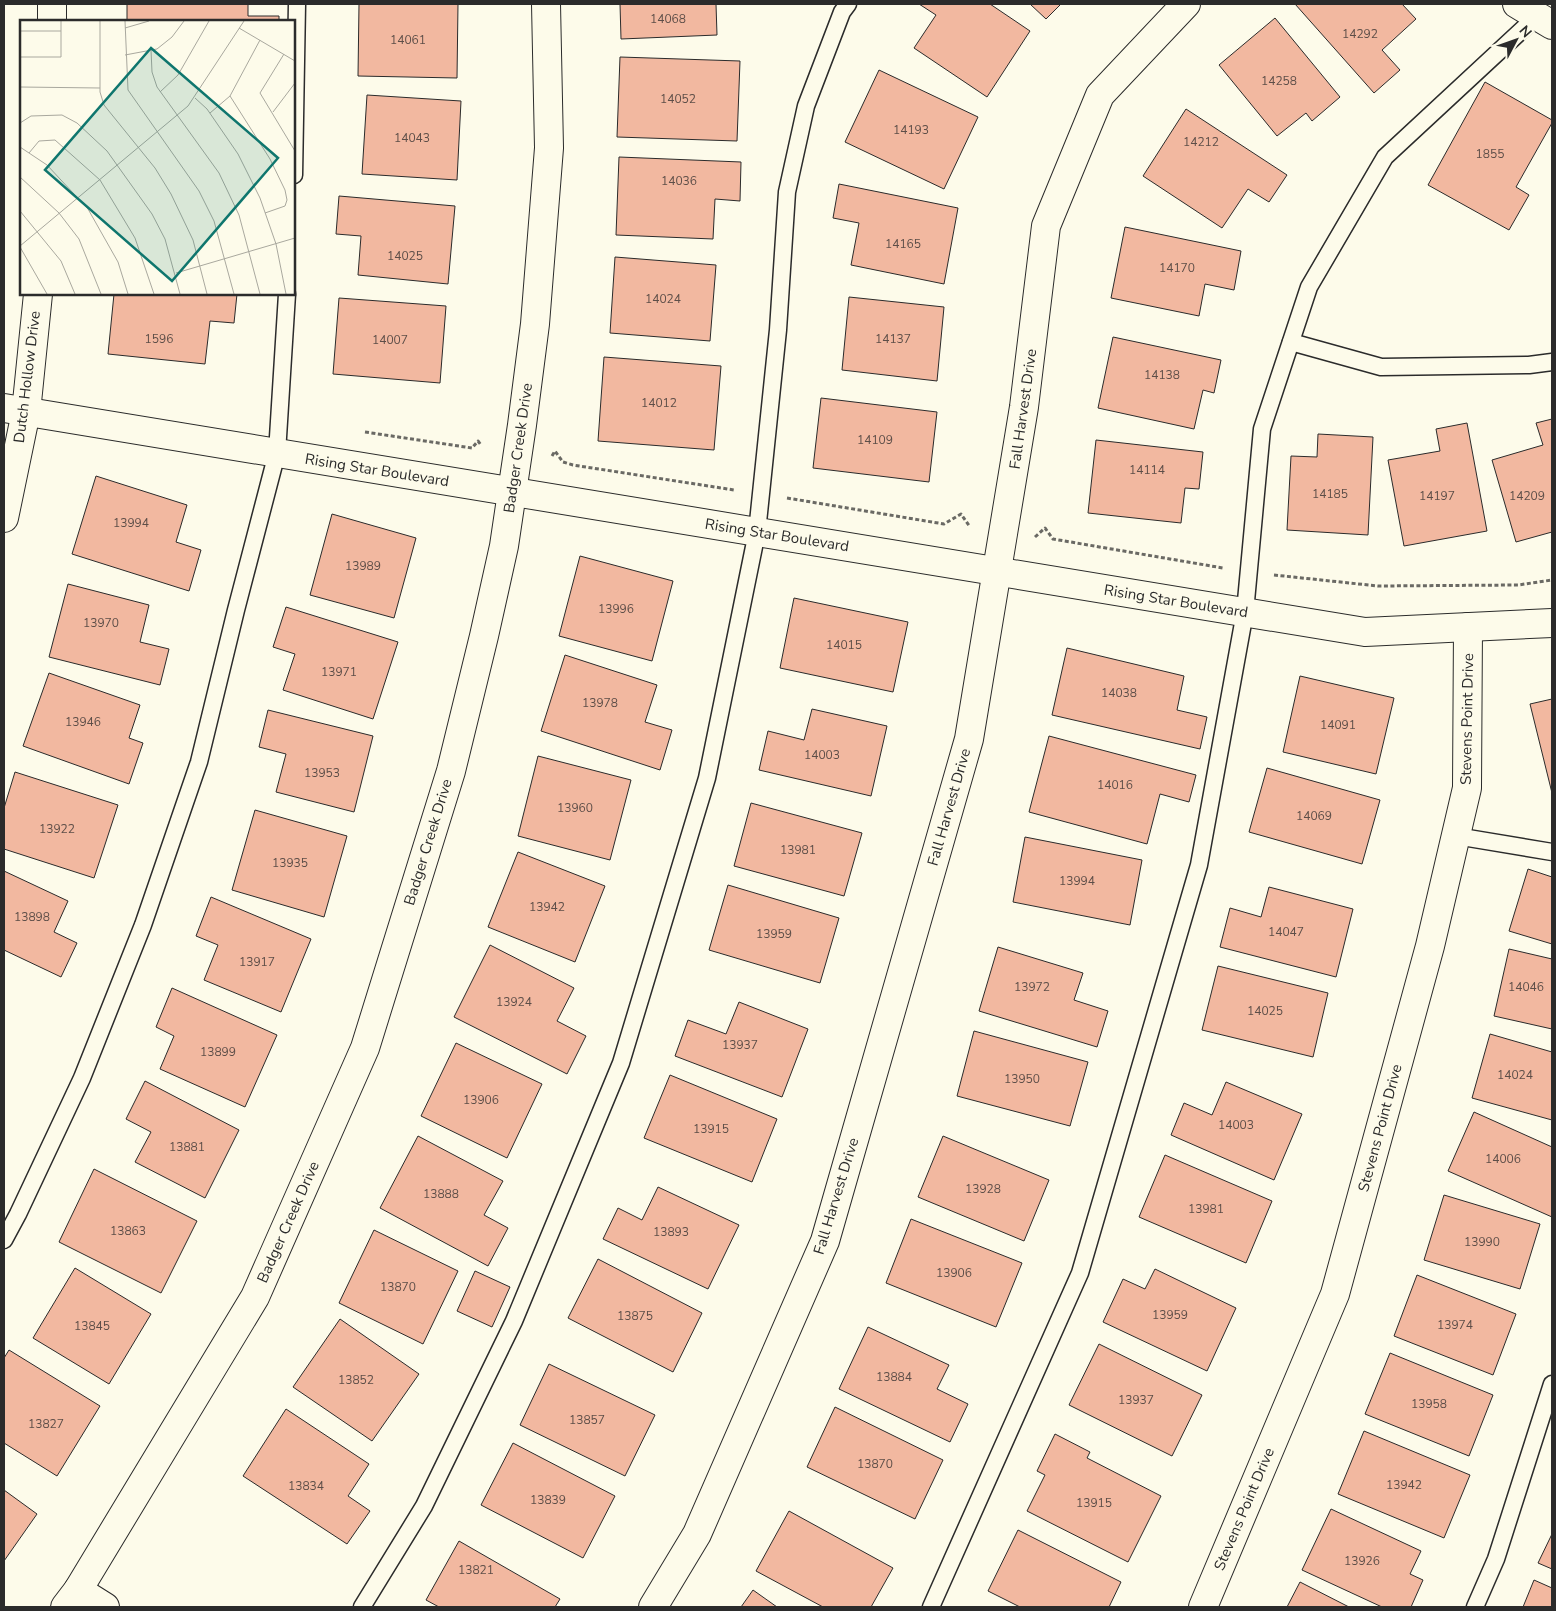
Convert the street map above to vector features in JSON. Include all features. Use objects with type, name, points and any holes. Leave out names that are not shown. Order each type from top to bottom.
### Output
[{"type":"street","points":[[52,4],[52,20]]},
{"type":"street","name":"Badger Creek Drive","points":[[72,1599],[255,1297],[365,1048],[450,771],[484,636],[504,546],[535,324],[548,148],[546,4]]},
{"type":"street","name":"Fall Harvest Drive","points":[[653,1607],[697,1534],[825,1242],[969,739],[1024,407],[1046,226],[1100,95],[1186,4]]},
{"type":"street","name":"Dutch Hollow Drive","points":[[4,518],[15,410],[38,295]]},
{"type":"street","name":"Rising Star Boulevard","points":[[15,410],[1365,632],[1552,624]]},
{"type":"street","name":"Stevens Point Drive","points":[[1203,1607],[1335,1294],[1430,946],[1466,788],[1468,627]]},
{"type":"street","points":[[72,1599],[105,1607]]},
{"type":"lane","points":[[295,117],[297,4]]},
{"type":"lane","points":[[362,1607],[424,1506],[514,1321],[621,1063],[708,778],[757,532],[778,330],[787,192],[806,106],[842,12],[848,4]]},
{"type":"lane","points":[[931,1607],[1080,1273],[1199,865],[1245,612],[1262,429],[1309,287],[1385,156],[1536,15]]},
{"type":"lane","points":[[4,1240],[82,1078],[143,925],[199,762],[277,453],[287,295]]},
{"type":"lane","points":[[1291,342],[1381,367],[1529,365],[1552,362]]},
{"type":"lane","points":[[1456,836],[1552,852]]},
{"type":"lane","points":[[1475,1607],[1496,1559],[1552,1384]]},
{"type":"path","points":[[1035,538],[1045,528],[1053,539],[1249,573],[1378,586],[1518,585],[1552,580]]},
{"type":"building","points":[[127,4],[248,4],[248,16],[279,16],[279,20],[127,20]]},
{"type":"building","points":[[359,4],[458,4],[457,78],[358,76]]},
{"type":"building","points":[[620,4],[716,4],[717,35],[621,39]]},
{"type":"building","points":[[919,4],[990,4],[1030,31],[987,97],[914,48],[936,15]]},
{"type":"building","points":[[1030,4],[1061,4],[1046,19]]},
{"type":"building","points":[[1295,4],[1402,4],[1416,19],[1382,50],[1400,70],[1374,93]]},
{"type":"building","points":[[1275,18],[1340,97],[1312,121],[1306,113],[1277,136],[1219,65]]},
{"type":"building","points":[[620,57],[740,61],[737,141],[617,137]]},
{"type":"building","points":[[879,70],[978,117],[944,189],[845,142]]},
{"type":"building","points":[[1485,82],[1552,120],[1516,187],[1529,195],[1509,230],[1428,185]]},
{"type":"building","points":[[367,95],[461,101],[457,180],[362,174]]},
{"type":"building","points":[[1186,109],[1287,175],[1269,202],[1248,189],[1222,228],[1143,176]]},
{"type":"building","points":[[619,157],[741,162],[740,201],[715,199],[713,239],[616,235]]},
{"type":"building","points":[[839,184],[958,208],[944,284],[851,265],[859,223],[833,218]]},
{"type":"building","points":[[339,196],[455,206],[448,284],[358,275],[361,236],[336,234]]},
{"type":"building","points":[[1125,227],[1241,251],[1234,290],[1205,284],[1199,316],[1111,298]]},
{"type":"building","points":[[615,257],[716,265],[710,341],[610,333]]},
{"type":"building","points":[[114,295],[237,295],[234,323],[210,321],[205,364],[108,354]]},
{"type":"building","points":[[849,297],[944,307],[937,381],[842,370]]},
{"type":"building","points":[[339,298],[446,306],[440,383],[333,374]]},
{"type":"building","points":[[1113,337],[1221,360],[1214,393],[1203,390],[1194,429],[1098,408]]},
{"type":"building","points":[[604,357],[721,366],[714,450],[598,441]]},
{"type":"building","points":[[821,398],[937,412],[929,482],[813,468]]},
{"type":"building","points":[[1552,419],[1552,532],[1516,542],[1492,460],[1543,445],[1536,423]]},
{"type":"building","points":[[1467,423],[1487,531],[1404,546],[1388,460],[1440,451],[1436,429]]},
{"type":"building","points":[[1318,434],[1373,437],[1368,535],[1287,530],[1291,456],[1317,457]]},
{"type":"building","points":[[1096,440],[1203,452],[1199,489],[1185,488],[1181,523],[1088,513]]},
{"type":"building","points":[[96,476],[187,505],[176,542],[201,550],[189,591],[72,554]]},
{"type":"building","points":[[332,514],[416,538],[394,618],[310,595]]},
{"type":"building","points":[[580,556],[673,581],[652,661],[559,636]]},
{"type":"building","points":[[68,584],[149,605],[140,642],[169,649],[160,685],[49,657]]},
{"type":"building","points":[[794,598],[908,622],[893,692],[780,668]]},
{"type":"building","points":[[286,607],[398,642],[373,719],[283,690],[295,654],[273,647]]},
{"type":"building","points":[[1067,648],[1184,676],[1177,710],[1207,717],[1200,749],[1052,715]]},
{"type":"building","points":[[565,655],[657,685],[645,722],[672,730],[660,770],[541,731]]},
{"type":"building","points":[[49,673],[140,705],[129,738],[143,743],[129,784],[23,746]]},
{"type":"building","points":[[1300,676],[1394,698],[1376,774],[1283,752]]},
{"type":"building","points":[[1552,699],[1552,793],[1530,704]]},
{"type":"building","points":[[812,709],[887,726],[871,796],[759,770],[768,731],[804,740]]},
{"type":"building","points":[[268,710],[373,736],[354,812],[276,792],[286,754],[259,747]]},
{"type":"building","points":[[1049,736],[1196,775],[1189,802],[1160,794],[1147,844],[1029,812]]},
{"type":"building","points":[[538,756],[631,780],[610,860],[518,836]]},
{"type":"building","points":[[1267,768],[1380,800],[1362,864],[1249,832]]},
{"type":"building","points":[[15,772],[118,805],[94,878],[4,849],[4,808]]},
{"type":"building","points":[[751,803],[862,833],[844,896],[734,866]]},
{"type":"building","points":[[255,810],[347,836],[324,917],[232,890]]},
{"type":"building","points":[[1025,837],[1142,860],[1130,925],[1013,902]]},
{"type":"building","points":[[518,852],[605,886],[575,962],[488,927]]},
{"type":"building","points":[[1528,869],[1552,877],[1552,944],[1509,931]]},
{"type":"building","points":[[4,871],[68,901],[54,932],[77,943],[61,977],[4,950]]},
{"type":"building","points":[[728,885],[839,918],[820,983],[709,950]]},
{"type":"building","points":[[1269,887],[1353,909],[1336,977],[1220,947],[1230,908],[1261,917]]},
{"type":"building","points":[[211,897],[311,939],[281,1012],[204,980],[218,945],[196,936]]},
{"type":"building","points":[[490,945],[574,988],[557,1021],[586,1036],[567,1074],[454,1017]]},
{"type":"building","points":[[998,947],[1083,973],[1074,1000],[1108,1011],[1097,1047],[979,1011]]},
{"type":"building","points":[[1509,949],[1552,959],[1552,1029],[1494,1016]]},
{"type":"building","points":[[1218,966],[1328,993],[1313,1057],[1202,1030]]},
{"type":"building","points":[[172,988],[277,1035],[245,1107],[160,1069],[174,1036],[156,1027]]},
{"type":"building","points":[[739,1002],[808,1029],[782,1097],[675,1056],[688,1020],[726,1034]]},
{"type":"building","points":[[974,1031],[1088,1062],[1070,1126],[957,1096]]},
{"type":"building","points":[[1490,1034],[1552,1052],[1552,1120],[1472,1098]]},
{"type":"building","points":[[456,1043],[542,1084],[507,1158],[421,1116]]},
{"type":"building","points":[[670,1075],[777,1119],[752,1182],[644,1138]]},
{"type":"building","points":[[145,1081],[239,1130],[205,1198],[135,1162],[151,1132],[126,1119]]},
{"type":"building","points":[[1226,1082],[1302,1114],[1274,1180],[1171,1135],[1184,1103],[1212,1115]]},
{"type":"building","points":[[1474,1112],[1552,1147],[1552,1217],[1448,1171]]},
{"type":"building","points":[[418,1136],[503,1181],[484,1215],[508,1228],[488,1266],[380,1208]]},
{"type":"building","points":[[943,1136],[1049,1180],[1024,1241],[918,1197]]},
{"type":"building","points":[[1165,1155],[1272,1201],[1246,1263],[1139,1217]]},
{"type":"building","points":[[94,1169],[197,1221],[161,1293],[59,1242]]},
{"type":"building","points":[[658,1187],[739,1225],[708,1289],[603,1239],[618,1208],[642,1220]]},
{"type":"building","points":[[1444,1195],[1540,1224],[1520,1289],[1424,1260]]},
{"type":"building","points":[[911,1219],[1022,1263],[996,1327],[886,1283]]},
{"type":"building","points":[[374,1230],[458,1271],[423,1344],[339,1303]]},
{"type":"building","points":[[598,1259],[702,1313],[673,1372],[568,1318]]},
{"type":"building","points":[[75,1268],[151,1314],[109,1384],[33,1338]]},
{"type":"building","points":[[1155,1269],[1236,1308],[1207,1371],[1103,1322],[1123,1279],[1145,1289]]},
{"type":"building","points":[[475,1271],[510,1287],[492,1327],[457,1311]]},
{"type":"building","points":[[1417,1275],[1516,1314],[1493,1375],[1394,1336]]},
{"type":"building","points":[[340,1319],[419,1374],[372,1441],[293,1387]]},
{"type":"building","points":[[868,1327],[949,1365],[937,1389],[968,1404],[950,1442],[839,1389]]},
{"type":"building","points":[[1099,1344],[1202,1395],[1172,1456],[1069,1405]]},
{"type":"building","points":[[9,1350],[100,1406],[57,1476],[4,1443],[4,1358]]},
{"type":"building","points":[[1390,1353],[1493,1395],[1469,1456],[1365,1414]]},
{"type":"building","points":[[549,1364],[655,1415],[625,1476],[520,1425]]},
{"type":"building","points":[[835,1407],[943,1460],[915,1519],[807,1467]]},
{"type":"building","points":[[286,1409],[369,1464],[348,1496],[370,1511],[347,1544],[243,1476]]},
{"type":"building","points":[[1364,1431],[1470,1475],[1444,1538],[1338,1494]]},
{"type":"building","points":[[1055,1434],[1090,1452],[1087,1458],[1161,1496],[1128,1562],[1027,1511],[1045,1475],[1037,1471]]},
{"type":"building","points":[[513,1443],[615,1496],[583,1558],[481,1505]]},
{"type":"building","points":[[4,1490],[37,1514],[4,1561]]},
{"type":"building","points":[[1331,1509],[1421,1551],[1410,1574],[1423,1580],[1411,1607],[1382,1607],[1302,1570]]},
{"type":"building","points":[[789,1511],[893,1568],[871,1607],[823,1607],[756,1571]]},
{"type":"building","points":[[1018,1530],[1121,1582],[1109,1607],[1020,1607],[988,1591]]},
{"type":"building","points":[[1552,1534],[1552,1569],[1538,1563]]},
{"type":"building","points":[[459,1541],[560,1599],[555,1607],[439,1607],[426,1600]]},
{"type":"building","points":[[1534,1580],[1552,1588],[1552,1607],[1523,1607]]},
{"type":"building","points":[[1300,1582],[1349,1607],[1287,1607]]},
{"type":"building","points":[[753,1590],[777,1607],[741,1607]]}]
